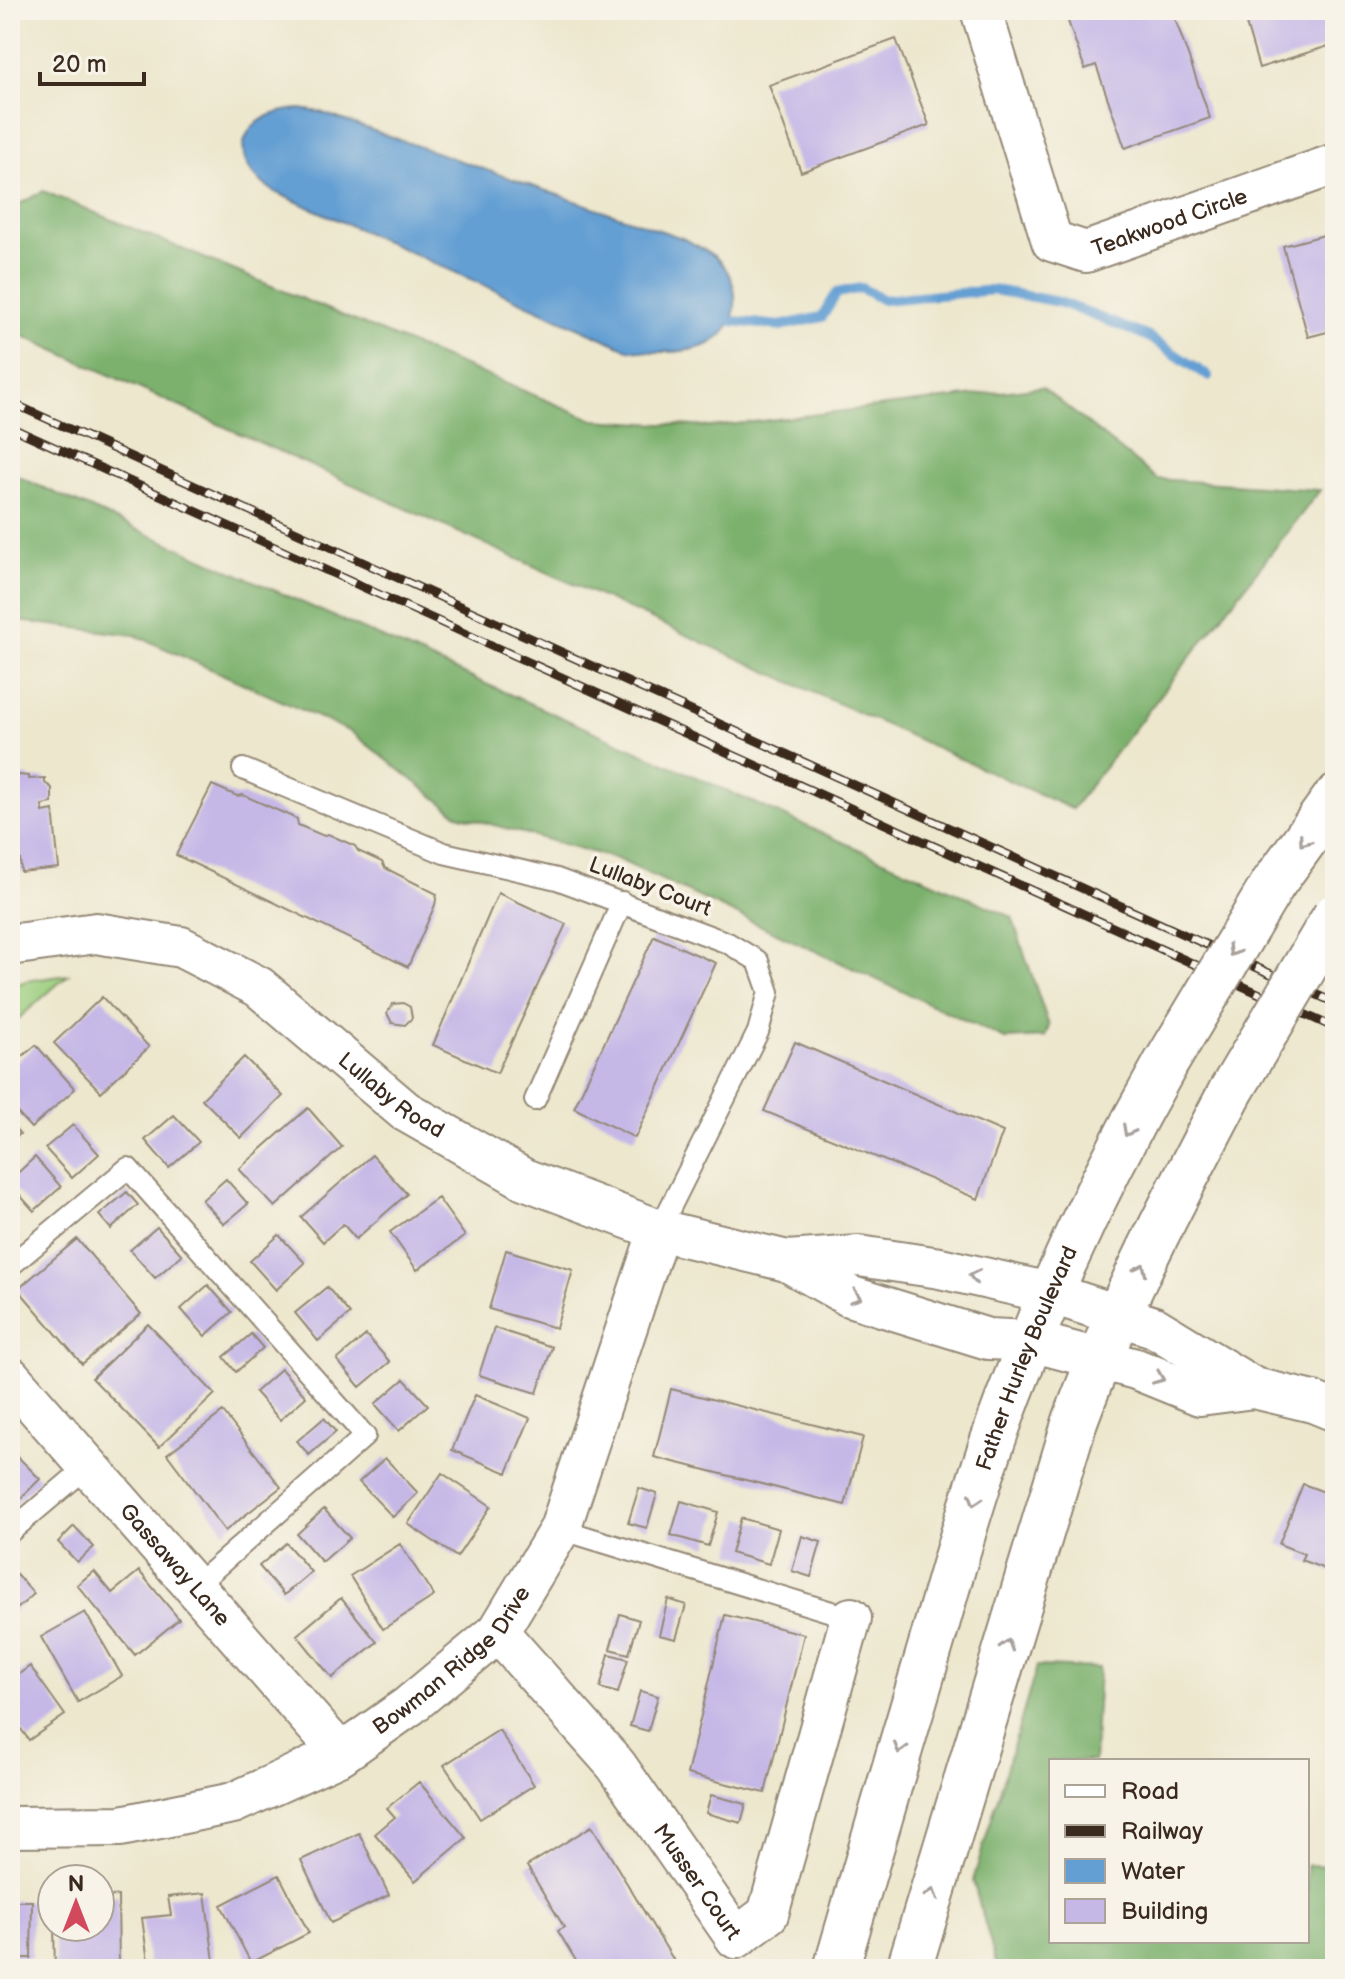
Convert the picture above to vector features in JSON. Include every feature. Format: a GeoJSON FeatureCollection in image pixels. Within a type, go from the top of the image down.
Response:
{"type":"FeatureCollection","features":[{"type":"Feature","properties":{"kind":"main road","name":"Father Hurley Boulevard"},"geometry":{"type":"LineString","coordinates":[[836,1969],[951,1577],[1000,1423],[1050,1293],[1086,1212],[1166,1063],[1273,884],[1335,798]]}},
{"type":"Feature","properties":{"kind":"main road"},"geometry":{"type":"LineString","coordinates":[[909,1969],[1075,1421],[1098,1359],[1182,1182],[1231,1091],[1335,916]]}},
{"type":"Feature","properties":{"kind":"street","name":"Teakwood Circle"},"geometry":{"type":"LineString","coordinates":[[981,10],[1052,241],[1086,252],[1335,164]]}},
{"type":"Feature","properties":{"kind":"street","name":"Lullaby Road"},"geometry":{"type":"LineString","coordinates":[[10,945],[96,933],[181,947],[259,987],[405,1111],[524,1179],[659,1230],[787,1261],[849,1296],[988,1339],[1031,1341],[1136,1369],[1200,1395],[1254,1388]]}},
{"type":"Feature","properties":{"kind":"street","name":"Bowman Ridge Drive"},"geometry":{"type":"LineString","coordinates":[[10,1827],[121,1826],[233,1803],[341,1754],[409,1706],[498,1632],[560,1529],[659,1230]]}},
{"type":"Feature","properties":{"kind":"street","name":"Lullaby Road"},"geometry":{"type":"LineString","coordinates":[[787,1261],[859,1256],[940,1268],[1050,1293],[1154,1327],[1254,1388]]}},
{"type":"Feature","properties":{"kind":"street","name":"Gassaway Lane"},"geometry":{"type":"LineString","coordinates":[[10,1377],[341,1754]]}},
{"type":"Feature","properties":{"kind":"street"},"geometry":{"type":"LineString","coordinates":[[1254,1388],[1313,1402],[1335,1411]]}},
{"type":"Feature","properties":{"kind":"street","name":"Musser Court"},"geometry":{"type":"LineString","coordinates":[[498,1632],[616,1765],[736,1938],[768,1914],[851,1618]]}},
{"type":"Feature","properties":{"kind":"lane","name":"Lullaby Court"},"geometry":{"type":"LineString","coordinates":[[243,769],[444,853],[557,879],[728,943],[758,961],[769,992],[758,1032],[659,1230]]}},
{"type":"Feature","properties":{"kind":"lane"},"geometry":{"type":"LineString","coordinates":[[535,1100],[622,902]]}},
{"type":"Feature","properties":{"kind":"lane"},"geometry":{"type":"LineString","coordinates":[[10,1266],[128,1168],[365,1436],[194,1587]]}},
{"type":"Feature","properties":{"kind":"lane"},"geometry":{"type":"LineString","coordinates":[[10,1532],[88,1466]]}},
{"type":"Feature","properties":{"kind":"lane"},"geometry":{"type":"LineString","coordinates":[[560,1529],[851,1618]]}},
{"type":"Feature","properties":{"kind":"green space"},"geometry":{"type":"Polygon","coordinates":[[[43,191],[594,420],[711,427],[1042,387],[1157,479],[1320,490],[1072,809],[10,330],[10,209],[43,191]]]}},
{"type":"Feature","properties":{"kind":"green space"},"geometry":{"type":"Polygon","coordinates":[[[10,473],[1012,917],[1049,1026],[1045,1037],[1005,1039],[617,859],[458,815],[351,732],[135,635],[10,620],[10,473]]]}},
{"type":"Feature","properties":{"kind":"green space"},"geometry":{"type":"Polygon","coordinates":[[[68,975],[10,1026],[10,987],[26,981],[68,975]]]}},
{"type":"Feature","properties":{"kind":"green space"},"geometry":{"type":"Polygon","coordinates":[[[1037,1666],[1099,1668],[1094,1759],[1049,1759],[1049,1943],[1309,1943],[1309,1865],[1335,1866],[1335,1969],[998,1969],[973,1881],[1037,1666]]]}},
{"type":"Feature","properties":{"kind":"water"},"geometry":{"type":"Polygon","coordinates":[[[300,109],[320,112],[682,238],[715,257],[729,275],[735,298],[726,330],[707,345],[688,350],[627,349],[275,192],[258,179],[248,165],[243,152],[245,139],[264,118],[300,109]]]}},
{"type":"Feature","properties":{"kind":"building"},"geometry":{"type":"Polygon","coordinates":[[[1064,10],[1172,10],[1210,118],[1125,148],[1096,65],[1085,69],[1064,10]]]}},
{"type":"Feature","properties":{"kind":"building"},"geometry":{"type":"Polygon","coordinates":[[[1242,10],[1335,10],[1335,44],[1259,68],[1242,10]]]}},
{"type":"Feature","properties":{"kind":"building"},"geometry":{"type":"Polygon","coordinates":[[[896,39],[929,125],[801,172],[769,85],[896,39]]]}},
{"type":"Feature","properties":{"kind":"building"},"geometry":{"type":"Polygon","coordinates":[[[1335,232],[1335,330],[1308,337],[1283,246],[1335,232]]]}},
{"type":"Feature","properties":{"kind":"building"},"geometry":{"type":"Polygon","coordinates":[[[29,776],[29,779],[45,778],[45,783],[52,788],[52,803],[42,805],[43,812],[53,810],[59,868],[21,872],[20,859],[10,859],[10,777],[29,776]]]}},
{"type":"Feature","properties":{"kind":"building"},"geometry":{"type":"Polygon","coordinates":[[[212,785],[297,819],[298,825],[355,846],[358,851],[382,862],[385,868],[437,894],[408,967],[176,855],[212,785]]]}},
{"type":"Feature","properties":{"kind":"building"},"geometry":{"type":"Polygon","coordinates":[[[498,893],[566,924],[497,1073],[433,1045],[498,893]]]}},
{"type":"Feature","properties":{"kind":"building"},"geometry":{"type":"Polygon","coordinates":[[[654,936],[716,963],[635,1138],[574,1108],[654,936]]]}},
{"type":"Feature","properties":{"kind":"building"},"geometry":{"type":"Polygon","coordinates":[[[102,997],[149,1047],[101,1092],[54,1043],[102,997]]]}},
{"type":"Feature","properties":{"kind":"building"},"geometry":{"type":"Polygon","coordinates":[[[403,1003],[410,1007],[412,1018],[405,1025],[392,1023],[387,1013],[393,1004],[403,1003]]]}},
{"type":"Feature","properties":{"kind":"building"},"geometry":{"type":"Polygon","coordinates":[[[795,1042],[1003,1132],[978,1199],[764,1111],[795,1042]]]}},
{"type":"Feature","properties":{"kind":"building"},"geometry":{"type":"Polygon","coordinates":[[[36,1045],[75,1089],[31,1128],[10,1105],[10,1067],[36,1045]]]}},
{"type":"Feature","properties":{"kind":"building"},"geometry":{"type":"Polygon","coordinates":[[[244,1057],[283,1096],[241,1138],[202,1099],[244,1057]]]}},
{"type":"Feature","properties":{"kind":"building"},"geometry":{"type":"Polygon","coordinates":[[[308,1108],[342,1147],[275,1207],[239,1169],[308,1108]]]}},
{"type":"Feature","properties":{"kind":"building"},"geometry":{"type":"Polygon","coordinates":[[[174,1115],[199,1142],[169,1168],[145,1140],[174,1115]]]}},
{"type":"Feature","properties":{"kind":"building"},"geometry":{"type":"Polygon","coordinates":[[[10,1123],[20,1134],[10,1143],[10,1123]]]}},
{"type":"Feature","properties":{"kind":"building"},"geometry":{"type":"Polygon","coordinates":[[[73,1125],[99,1154],[72,1178],[45,1148],[73,1125]]]}},
{"type":"Feature","properties":{"kind":"building"},"geometry":{"type":"Polygon","coordinates":[[[372,1155],[407,1194],[356,1239],[343,1224],[323,1242],[301,1217],[372,1155]]]}},
{"type":"Feature","properties":{"kind":"building"},"geometry":{"type":"Polygon","coordinates":[[[35,1157],[61,1187],[34,1211],[10,1184],[10,1180],[35,1157]]]}},
{"type":"Feature","properties":{"kind":"building"},"geometry":{"type":"Polygon","coordinates":[[[226,1179],[248,1204],[224,1224],[202,1200],[226,1179]]]}},
{"type":"Feature","properties":{"kind":"building"},"geometry":{"type":"Polygon","coordinates":[[[127,1192],[138,1205],[111,1229],[99,1215],[127,1192]]]}},
{"type":"Feature","properties":{"kind":"building"},"geometry":{"type":"Polygon","coordinates":[[[438,1198],[465,1236],[417,1270],[390,1232],[438,1198]]]}},
{"type":"Feature","properties":{"kind":"building"},"geometry":{"type":"Polygon","coordinates":[[[157,1227],[182,1255],[155,1278],[130,1250],[157,1227]]]}},
{"type":"Feature","properties":{"kind":"building"},"geometry":{"type":"Polygon","coordinates":[[[279,1235],[305,1263],[276,1290],[250,1261],[279,1235]]]}},
{"type":"Feature","properties":{"kind":"building"},"geometry":{"type":"Polygon","coordinates":[[[77,1239],[141,1314],[82,1364],[18,1289],[77,1239]]]}},
{"type":"Feature","properties":{"kind":"building"},"geometry":{"type":"Polygon","coordinates":[[[506,1250],[573,1270],[556,1328],[489,1309],[506,1250]]]}},
{"type":"Feature","properties":{"kind":"building"},"geometry":{"type":"Polygon","coordinates":[[[208,1285],[232,1312],[205,1336],[181,1309],[208,1285]]]}},
{"type":"Feature","properties":{"kind":"building"},"geometry":{"type":"Polygon","coordinates":[[[327,1287],[350,1314],[318,1341],[295,1313],[327,1287]]]}},
{"type":"Feature","properties":{"kind":"building"},"geometry":{"type":"Polygon","coordinates":[[[148,1324],[215,1394],[159,1447],[92,1378],[148,1324]]]}},
{"type":"Feature","properties":{"kind":"building"},"geometry":{"type":"Polygon","coordinates":[[[494,1328],[552,1347],[537,1393],[479,1375],[494,1328]]]}},
{"type":"Feature","properties":{"kind":"building"},"geometry":{"type":"Polygon","coordinates":[[[251,1334],[263,1348],[236,1372],[224,1357],[251,1334]]]}},
{"type":"Feature","properties":{"kind":"building"},"geometry":{"type":"Polygon","coordinates":[[[366,1335],[390,1362],[360,1387],[337,1360],[366,1335]]]}},
{"type":"Feature","properties":{"kind":"building"},"geometry":{"type":"Polygon","coordinates":[[[281,1369],[306,1397],[280,1420],[255,1392],[281,1369]]]}},
{"type":"Feature","properties":{"kind":"building"},"geometry":{"type":"Polygon","coordinates":[[[404,1379],[428,1405],[399,1431],[375,1404],[404,1379]]]}},
{"type":"Feature","properties":{"kind":"building"},"geometry":{"type":"Polygon","coordinates":[[[671,1389],[863,1437],[845,1505],[654,1457],[671,1389]]]}},
{"type":"Feature","properties":{"kind":"building"},"geometry":{"type":"Polygon","coordinates":[[[475,1395],[530,1418],[507,1473],[452,1450],[475,1395]]]}},
{"type":"Feature","properties":{"kind":"building"},"geometry":{"type":"Polygon","coordinates":[[[223,1412],[281,1487],[225,1531],[167,1454],[223,1412]]]}},
{"type":"Feature","properties":{"kind":"building"},"geometry":{"type":"Polygon","coordinates":[[[324,1418],[336,1432],[309,1455],[297,1441],[324,1418]]]}},
{"type":"Feature","properties":{"kind":"building"},"geometry":{"type":"Polygon","coordinates":[[[10,1449],[40,1479],[10,1509],[10,1449]]]}},
{"type":"Feature","properties":{"kind":"building"},"geometry":{"type":"Polygon","coordinates":[[[385,1458],[418,1493],[393,1517],[359,1482],[385,1458]]]}},
{"type":"Feature","properties":{"kind":"building"},"geometry":{"type":"Polygon","coordinates":[[[442,1473],[491,1506],[457,1557],[408,1524],[442,1473]]]}},
{"type":"Feature","properties":{"kind":"building"},"geometry":{"type":"Polygon","coordinates":[[[1303,1484],[1335,1496],[1335,1573],[1301,1560],[1304,1554],[1279,1544],[1303,1484]]]}},
{"type":"Feature","properties":{"kind":"building"},"geometry":{"type":"Polygon","coordinates":[[[639,1488],[657,1494],[647,1528],[628,1523],[639,1488]]]}},
{"type":"Feature","properties":{"kind":"building"},"geometry":{"type":"Polygon","coordinates":[[[681,1501],[718,1512],[708,1546],[671,1535],[681,1501]]]}},
{"type":"Feature","properties":{"kind":"building"},"geometry":{"type":"Polygon","coordinates":[[[324,1509],[350,1538],[322,1562],[297,1534],[324,1509]]]}},
{"type":"Feature","properties":{"kind":"building"},"geometry":{"type":"Polygon","coordinates":[[[741,1518],[779,1529],[769,1564],[731,1553],[741,1518]]]}},
{"type":"Feature","properties":{"kind":"building"},"geometry":{"type":"Polygon","coordinates":[[[74,1526],[94,1547],[77,1562],[58,1542],[74,1526]]]}},
{"type":"Feature","properties":{"kind":"building"},"geometry":{"type":"Polygon","coordinates":[[[802,1536],[821,1542],[811,1577],[792,1571],[802,1536]]]}},
{"type":"Feature","properties":{"kind":"building"},"geometry":{"type":"Polygon","coordinates":[[[286,1543],[311,1572],[284,1595],[259,1566],[286,1543]]]}},
{"type":"Feature","properties":{"kind":"building"},"geometry":{"type":"Polygon","coordinates":[[[400,1544],[434,1596],[383,1629],[350,1576],[400,1544]]]}},
{"type":"Feature","properties":{"kind":"building"},"geometry":{"type":"Polygon","coordinates":[[[10,1567],[34,1594],[10,1615],[10,1567]]]}},
{"type":"Feature","properties":{"kind":"building"},"geometry":{"type":"Polygon","coordinates":[[[94,1571],[112,1593],[139,1571],[179,1619],[135,1655],[77,1585],[94,1571]]]}},
{"type":"Feature","properties":{"kind":"building"},"geometry":{"type":"Polygon","coordinates":[[[341,1598],[377,1642],[332,1678],[297,1635],[341,1598]]]}},
{"type":"Feature","properties":{"kind":"building"},"geometry":{"type":"Polygon","coordinates":[[[668,1599],[686,1605],[676,1639],[659,1635],[668,1599]]]}},
{"type":"Feature","properties":{"kind":"building"},"geometry":{"type":"Polygon","coordinates":[[[85,1612],[122,1676],[78,1702],[41,1637],[85,1612]]]}},
{"type":"Feature","properties":{"kind":"building"},"geometry":{"type":"Polygon","coordinates":[[[620,1614],[639,1620],[629,1654],[610,1649],[620,1614]]]}},
{"type":"Feature","properties":{"kind":"building"},"geometry":{"type":"Polygon","coordinates":[[[725,1615],[804,1634],[765,1793],[687,1774],[725,1615]]]}},
{"type":"Feature","properties":{"kind":"building"},"geometry":{"type":"Polygon","coordinates":[[[609,1654],[628,1659],[618,1693],[600,1688],[609,1654]]]}},
{"type":"Feature","properties":{"kind":"building"},"geometry":{"type":"Polygon","coordinates":[[[30,1666],[65,1715],[29,1740],[10,1714],[10,1681],[30,1666]]]}},
{"type":"Feature","properties":{"kind":"building"},"geometry":{"type":"Polygon","coordinates":[[[640,1691],[658,1696],[648,1731],[630,1726],[640,1691]]]}},
{"type":"Feature","properties":{"kind":"building"},"geometry":{"type":"Polygon","coordinates":[[[499,1730],[534,1785],[480,1819],[444,1765],[499,1730]]]}},
{"type":"Feature","properties":{"kind":"building"},"geometry":{"type":"Polygon","coordinates":[[[419,1782],[466,1838],[415,1881],[375,1834],[395,1817],[387,1808],[419,1782]]]}},
{"type":"Feature","properties":{"kind":"building"},"geometry":{"type":"Polygon","coordinates":[[[711,1795],[746,1804],[741,1823],[706,1813],[711,1795]]]}},
{"type":"Feature","properties":{"kind":"building"},"geometry":{"type":"Polygon","coordinates":[[[592,1826],[679,1969],[581,1969],[558,1931],[564,1927],[527,1866],[592,1826]]]}},
{"type":"Feature","properties":{"kind":"building"},"geometry":{"type":"Polygon","coordinates":[[[359,1833],[389,1895],[331,1923],[301,1860],[359,1833]]]}},
{"type":"Feature","properties":{"kind":"building"},"geometry":{"type":"Polygon","coordinates":[[[279,1875],[309,1933],[251,1963],[221,1905],[279,1875]]]}},
{"type":"Feature","properties":{"kind":"building"},"geometry":{"type":"Polygon","coordinates":[[[205,1893],[215,1969],[149,1969],[142,1918],[171,1915],[168,1897],[205,1893]]]}},
{"type":"Feature","properties":{"kind":"building"},"geometry":{"type":"Polygon","coordinates":[[[116,1896],[119,1969],[55,1969],[54,1943],[116,1943],[116,1896]]]}},
{"type":"Feature","properties":{"kind":"building"},"geometry":{"type":"Polygon","coordinates":[[[10,1901],[32,1901],[31,1958],[10,1958],[10,1901]]]}},
{"type":"Feature","properties":{"kind":"waterway"},"geometry":{"type":"LineString","coordinates":[[733,321],[780,326],[822,317],[837,293],[861,288],[883,300],[994,290],[1059,302],[1149,337],[1208,376]]}},
{"type":"Feature","properties":{"kind":"railway"},"geometry":{"type":"LineString","coordinates":[[10,402],[1335,1003]]}},
{"type":"Feature","properties":{"kind":"railway"},"geometry":{"type":"LineString","coordinates":[[10,427],[1335,1028]]}}]}
